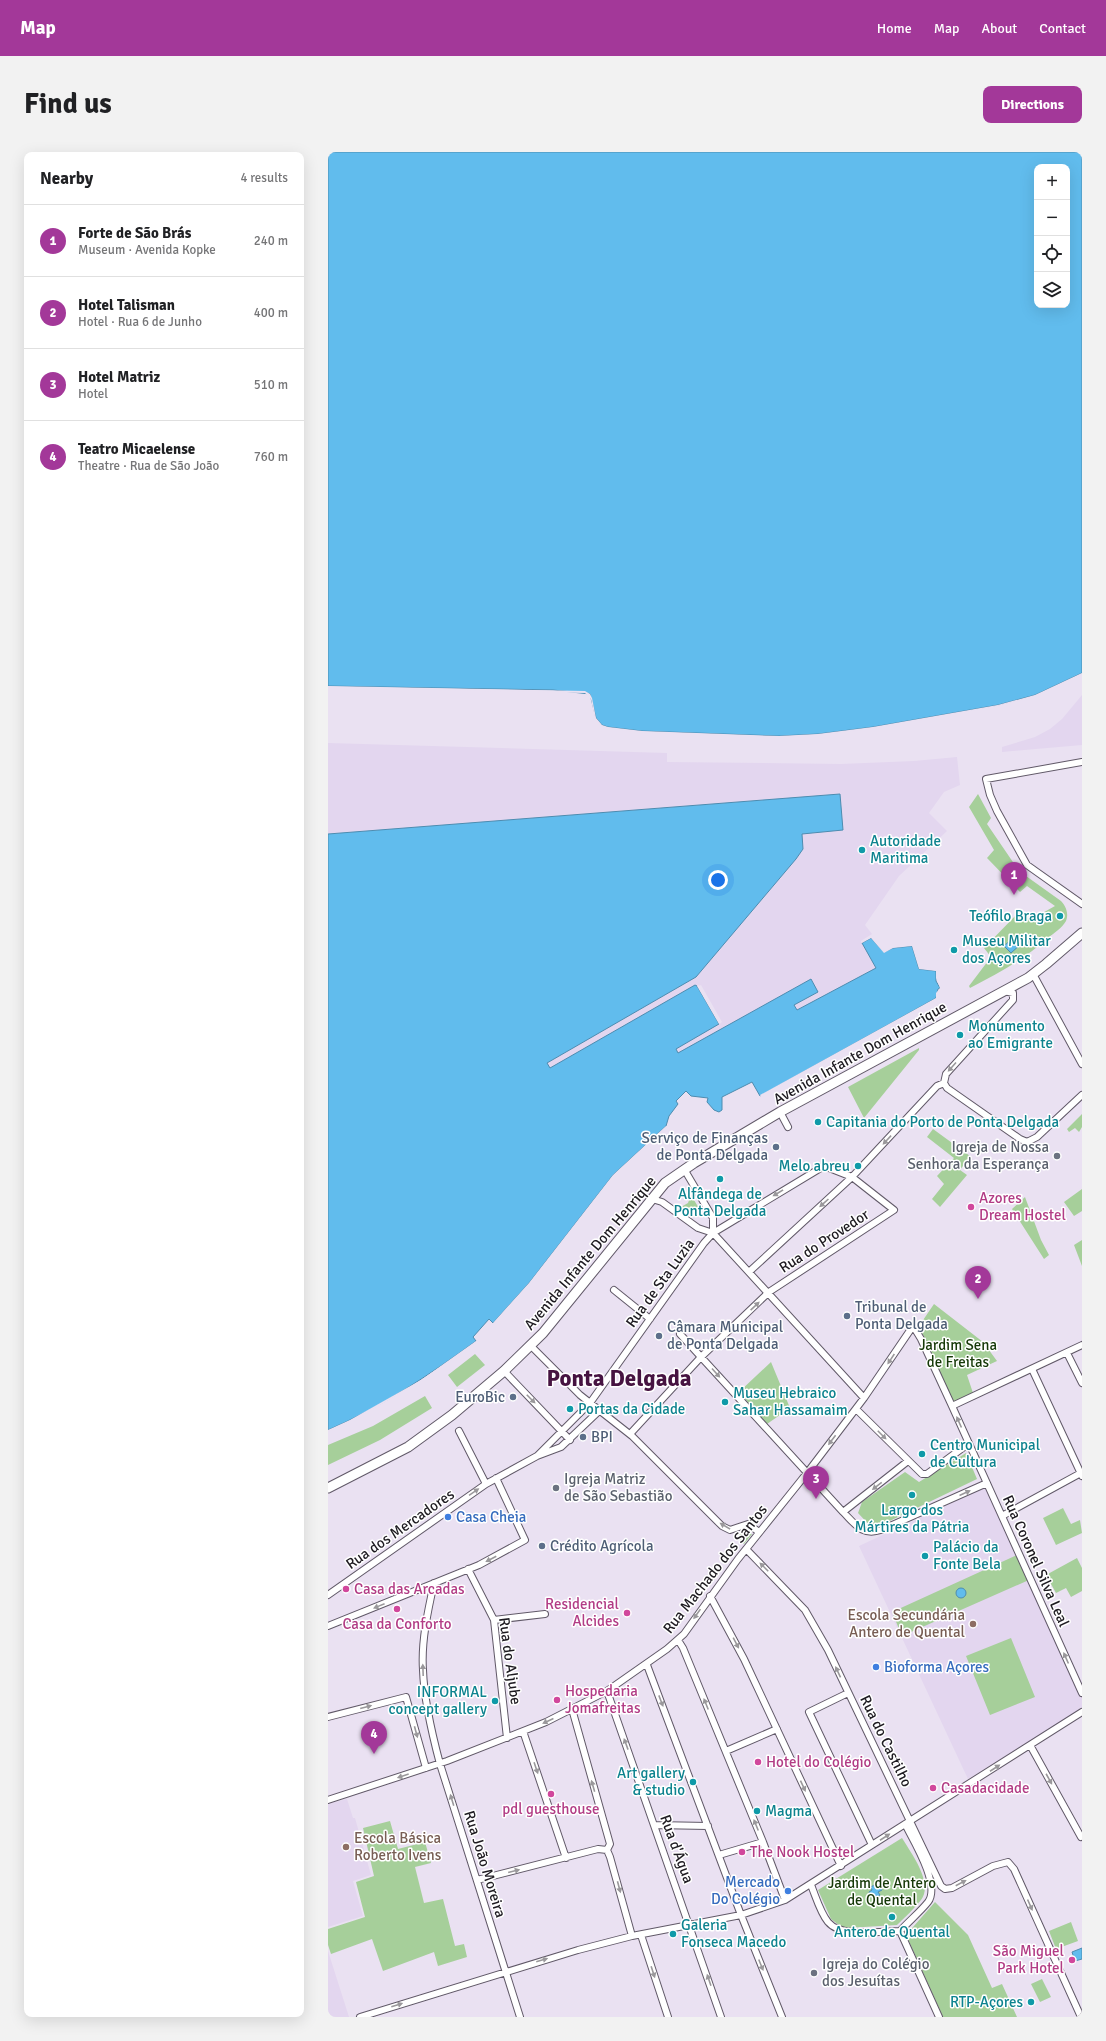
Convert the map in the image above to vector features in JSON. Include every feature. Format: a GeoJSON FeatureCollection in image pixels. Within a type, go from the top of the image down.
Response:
{"type":"FeatureCollection","features":[{"type":"Feature","properties":{"kind":"main road","name":"Avenida Infante Dom Henrique"},"geometry":{"type":"LineString","coordinates":[[328,1488],[408,1447],[452,1415],[504,1372],[531,1346],[665,1183],[684,1169],[780,1112],[1004,992],[1034,974],[1082,933]]}},
{"type":"Feature","properties":{"kind":"street"},"geometry":{"type":"LineString","coordinates":[[1082,762],[986,779],[990,795],[997,811],[1027,865],[1082,904]]}},
{"type":"Feature","properties":{"kind":"street"},"geometry":{"type":"LineString","coordinates":[[1034,974],[1082,1064]]}},
{"type":"Feature","properties":{"kind":"street"},"geometry":{"type":"LineString","coordinates":[[944,1083],[946,1074],[1013,1000],[1015,995],[1012,992],[1004,992]]}},
{"type":"Feature","properties":{"kind":"street"},"geometry":{"type":"LineString","coordinates":[[944,1083],[954,1093],[1020,1139],[1027,1142],[1037,1137],[1082,1095]]}},
{"type":"Feature","properties":{"kind":"street"},"geometry":{"type":"LineString","coordinates":[[750,1271],[852,1177],[937,1086],[944,1083]]}},
{"type":"Feature","properties":{"kind":"street"},"geometry":{"type":"LineString","coordinates":[[780,1112],[788,1127]]}},
{"type":"Feature","properties":{"kind":"street","name":"Rua de Sta Luzia"},"geometry":{"type":"LineString","coordinates":[[537,1456],[563,1432],[590,1403],[704,1243],[714,1233],[824,1166],[852,1177]]}},
{"type":"Feature","properties":{"kind":"street"},"geometry":{"type":"LineString","coordinates":[[684,1169],[713,1218],[714,1233]]}},
{"type":"Feature","properties":{"kind":"street","name":"Rua do Provedor"},"geometry":{"type":"LineString","coordinates":[[630,1434],[701,1357],[769,1292],[894,1210],[852,1177]]}},
{"type":"Feature","properties":{"kind":"street"},"geometry":{"type":"LineString","coordinates":[[652,1198],[662,1202],[698,1228],[714,1233],[864,1398]]}},
{"type":"Feature","properties":{"kind":"street"},"geometry":{"type":"LineString","coordinates":[[614,1290],[650,1319]]}},
{"type":"Feature","properties":{"kind":"street","name":"Rua Machado dos Santos"},"geometry":{"type":"LineString","coordinates":[[328,1800],[440,1764],[507,1738],[572,1709],[607,1691],[647,1664],[678,1640],[759,1532],[856,1409],[913,1326]]}},
{"type":"Feature","properties":{"kind":"street","name":"Rua Coronel Silva Leal"},"geometry":{"type":"LineString","coordinates":[[913,1326],[921,1339],[952,1406],[1082,1694]]}},
{"type":"Feature","properties":{"kind":"street"},"geometry":{"type":"LineString","coordinates":[[680,1334],[860,1529],[872,1532],[987,1483]]}},
{"type":"Feature","properties":{"kind":"street"},"geometry":{"type":"LineString","coordinates":[[952,1406],[1032,1370],[1082,1345]]}},
{"type":"Feature","properties":{"kind":"street"},"geometry":{"type":"LineString","coordinates":[[531,1346],[590,1403],[630,1434],[722,1526],[730,1530],[748,1524],[759,1532]]}},
{"type":"Feature","properties":{"kind":"street"},"geometry":{"type":"LineString","coordinates":[[1067,1353],[1082,1383]]}},
{"type":"Feature","properties":{"kind":"street"},"geometry":{"type":"LineString","coordinates":[[1002,1516],[1081,1475],[1032,1370]]}},
{"type":"Feature","properties":{"kind":"street"},"geometry":{"type":"LineString","coordinates":[[504,1372],[570,1440]]}},
{"type":"Feature","properties":{"kind":"street"},"geometry":{"type":"LineString","coordinates":[[856,1409],[922,1474],[927,1474],[968,1444]]}},
{"type":"Feature","properties":{"kind":"street"},"geometry":{"type":"LineString","coordinates":[[537,1456],[561,1447],[600,1410]]}},
{"type":"Feature","properties":{"kind":"street"},"geometry":{"type":"LineString","coordinates":[[459,1431],[486,1484]]}},
{"type":"Feature","properties":{"kind":"street","name":"Rua dos Mercadores"},"geometry":{"type":"LineString","coordinates":[[328,1595],[486,1484],[537,1456]]}},
{"type":"Feature","properties":{"kind":"street"},"geometry":{"type":"LineString","coordinates":[[843,1512],[908,1461]]}},
{"type":"Feature","properties":{"kind":"street"},"geometry":{"type":"LineString","coordinates":[[328,1626],[468,1569],[526,1540],[496,1478]]}},
{"type":"Feature","properties":{"kind":"street","name":"Rua do Castilho"},"geometry":{"type":"LineString","coordinates":[[746,1549],[805,1610],[828,1650],[907,1822],[941,1886],[945,1889],[952,1888],[1002,1862],[1008,1862],[1014,1869],[1081,2017]]}},
{"type":"Feature","properties":{"kind":"street","name":"Rua do Aljube"},"geometry":{"type":"LineString","coordinates":[[468,1569],[494,1620],[507,1738]]}},
{"type":"Feature","properties":{"kind":"street","name":"Rua João Moreira"},"geometry":{"type":"LineString","coordinates":[[438,1581],[425,1637],[423,1669],[431,1723],[440,1764],[520,2017]]}},
{"type":"Feature","properties":{"kind":"street"},"geometry":{"type":"LineString","coordinates":[[710,1596],[744,1658],[841,1866]]}},
{"type":"Feature","properties":{"kind":"street"},"geometry":{"type":"LineString","coordinates":[[494,1620],[545,1614]]}},
{"type":"Feature","properties":{"kind":"street"},"geometry":{"type":"LineString","coordinates":[[678,1640],[683,1648],[726,1751],[785,1900]]}},
{"type":"Feature","properties":{"kind":"street"},"geometry":{"type":"LineString","coordinates":[[647,1664],[718,1855],[782,2017]]}},
{"type":"Feature","properties":{"kind":"street","name":"Rua d'Água"},"geometry":{"type":"LineString","coordinates":[[607,1691],[721,2017]]}},
{"type":"Feature","properties":{"kind":"street"},"geometry":{"type":"LineString","coordinates":[[848,1693],[809,1712],[872,1845]]}},
{"type":"Feature","properties":{"kind":"street"},"geometry":{"type":"LineString","coordinates":[[328,1717],[406,1696],[426,1768]]}},
{"type":"Feature","properties":{"kind":"street"},"geometry":{"type":"LineString","coordinates":[[572,1709],[610,1844],[607,1850],[632,1936]]}},
{"type":"Feature","properties":{"kind":"street"},"geometry":{"type":"LineString","coordinates":[[361,2017],[505,1971],[632,1936],[741,1915],[785,1900],[811,1886],[907,1822],[1082,1712]]}},
{"type":"Feature","properties":{"kind":"street"},"geometry":{"type":"LineString","coordinates":[[726,1751],[777,1729]]}},
{"type":"Feature","properties":{"kind":"street"},"geometry":{"type":"LineString","coordinates":[[523,1731],[566,1858]]}},
{"type":"Feature","properties":{"kind":"street"},"geometry":{"type":"LineString","coordinates":[[1030,1745],[1081,1837]]}},
{"type":"Feature","properties":{"kind":"street"},"geometry":{"type":"LineString","coordinates":[[811,1886],[827,1921],[837,1930],[847,1932],[900,1931],[930,1901],[932,1892],[930,1875],[907,1822]]}},
{"type":"Feature","properties":{"kind":"street"},"geometry":{"type":"LineString","coordinates":[[654,1825],[708,1826]]}},
{"type":"Feature","properties":{"kind":"street"},"geometry":{"type":"LineString","coordinates":[[718,1855],[763,1842]]}},
{"type":"Feature","properties":{"kind":"street"},"geometry":{"type":"LineString","coordinates":[[476,1880],[566,1858],[598,1848],[607,1850]]}},
{"type":"Feature","properties":{"kind":"street"},"geometry":{"type":"LineString","coordinates":[[900,1931],[939,2017]]}},
{"type":"Feature","properties":{"kind":"street"},"geometry":{"type":"LineString","coordinates":[[641,1935],[668,2017]]}},
{"type":"Feature","properties":{"kind":"shaded area"},"geometry":{"type":"Polygon","coordinates":[[[1082,695],[1082,745],[1002,752],[1002,747],[1035,737],[1050,729],[1062,719],[1082,695]]]}},
{"type":"Feature","properties":{"kind":"shaded area"},"geometry":{"type":"Polygon","coordinates":[[[328,743],[667,753],[667,762],[841,764],[914,761],[957,757],[960,785],[944,792],[929,813],[947,831],[899,876],[865,925],[872,934],[861,941],[876,968],[797,1010],[794,1005],[818,992],[811,980],[678,1053],[676,1049],[722,1022],[701,985],[696,987],[695,985],[550,1069],[546,1063],[795,858],[803,849],[802,834],[840,794],[328,834],[328,743]]]}},
{"type":"Feature","properties":{"kind":"shaded area","name":"Escola Secundária Antero de Quental"},"geometry":{"type":"Polygon","coordinates":[[[986,1487],[1082,1697],[1082,1709],[968,1779],[859,1546],[986,1487]]]}},
{"type":"Feature","properties":{"kind":"shaded area","name":"Escola Básica Roberto Ivens"},"geometry":{"type":"Polygon","coordinates":[[[347,1799],[353,1818],[355,1818],[371,1875],[353,1881],[363,1916],[328,1927],[328,1804],[347,1799]]]}},
{"type":"Feature","properties":{"kind":"shaded area"},"geometry":{"type":"Polygon","coordinates":[[[328,1951],[349,2017],[328,2017],[328,1951]]]}},
{"type":"Feature","properties":{"kind":"green space"},"geometry":{"type":"Polygon","coordinates":[[[978,794],[991,818],[987,824],[1019,871],[1061,901],[1066,908],[1067,916],[1066,921],[1060,928],[1020,960],[970,988],[969,986],[991,957],[984,948],[1021,910],[1030,920],[1055,906],[1027,886],[1020,892],[987,858],[994,850],[969,807],[978,794]]]}},
{"type":"Feature","properties":{"kind":"green space"},"geometry":{"type":"Polygon","coordinates":[[[919,1048],[919,1050],[864,1118],[848,1087],[919,1048]]]}},
{"type":"Feature","properties":{"kind":"green space"},"geometry":{"type":"Polygon","coordinates":[[[1082,1114],[1082,1127],[1079,1132],[1075,1128],[1069,1132],[1067,1129],[1082,1114]]]}},
{"type":"Feature","properties":{"kind":"green space"},"geometry":{"type":"Polygon","coordinates":[[[933,1129],[970,1156],[960,1170],[967,1175],[940,1207],[932,1199],[944,1184],[937,1176],[954,1158],[927,1137],[933,1129]]]}},
{"type":"Feature","properties":{"kind":"green space"},"geometry":{"type":"Polygon","coordinates":[[[1082,1189],[1082,1211],[1074,1216],[1064,1202],[1082,1189]]]}},
{"type":"Feature","properties":{"kind":"green space"},"geometry":{"type":"Polygon","coordinates":[[[691,1195],[700,1210],[693,1211],[695,1217],[681,1207],[688,1203],[691,1195]]]}},
{"type":"Feature","properties":{"kind":"green space"},"geometry":{"type":"Polygon","coordinates":[[[1025,1197],[1041,1240],[1049,1255],[1044,1259],[1012,1209],[1025,1197]]]}},
{"type":"Feature","properties":{"kind":"green space"},"geometry":{"type":"Polygon","coordinates":[[[1082,1240],[1082,1266],[1074,1245],[1082,1240]]]}},
{"type":"Feature","properties":{"kind":"green space","name":"Jardim Sena de Freitas"},"geometry":{"type":"Polygon","coordinates":[[[934,1304],[983,1342],[997,1361],[967,1375],[973,1393],[953,1402],[919,1326],[934,1304]]]}},
{"type":"Feature","properties":{"kind":"green space"},"geometry":{"type":"Polygon","coordinates":[[[475,1354],[485,1365],[457,1387],[448,1375],[475,1354]]]}},
{"type":"Feature","properties":{"kind":"green space"},"geometry":{"type":"Polygon","coordinates":[[[771,1362],[790,1408],[767,1424],[739,1392],[771,1362]]]}},
{"type":"Feature","properties":{"kind":"green space"},"geometry":{"type":"Polygon","coordinates":[[[425,1396],[432,1408],[380,1440],[328,1465],[328,1445],[373,1426],[425,1396]]]}},
{"type":"Feature","properties":{"kind":"green space"},"geometry":{"type":"Polygon","coordinates":[[[966,1453],[977,1479],[873,1529],[858,1513],[862,1502],[905,1472],[919,1482],[966,1453]]]}},
{"type":"Feature","properties":{"kind":"green space"},"geometry":{"type":"Polygon","coordinates":[[[1063,1508],[1071,1524],[1080,1520],[1082,1533],[1056,1545],[1043,1518],[1063,1508]]]}},
{"type":"Feature","properties":{"kind":"green space"},"geometry":{"type":"Polygon","coordinates":[[[746,1531],[752,1534],[744,1544],[735,1536],[746,1531]]]}},
{"type":"Feature","properties":{"kind":"green space"},"geometry":{"type":"Polygon","coordinates":[[[1017,1555],[1029,1580],[902,1636],[892,1612],[1017,1555]]]}},
{"type":"Feature","properties":{"kind":"green space"},"geometry":{"type":"Polygon","coordinates":[[[1077,1558],[1082,1568],[1082,1591],[1071,1597],[1066,1588],[1056,1593],[1046,1575],[1077,1558]]]}},
{"type":"Feature","properties":{"kind":"green space"},"geometry":{"type":"Polygon","coordinates":[[[1011,1638],[1035,1697],[990,1715],[966,1656],[1011,1638]]]}},
{"type":"Feature","properties":{"kind":"green space"},"geometry":{"type":"Polygon","coordinates":[[[390,1821],[398,1849],[425,1842],[431,1863],[415,1867],[424,1903],[443,1899],[455,1946],[464,1944],[467,1957],[438,1966],[434,1952],[383,1971],[372,1939],[331,1954],[328,1945],[328,1929],[365,1917],[356,1882],[374,1876],[363,1828],[390,1821]]]}},
{"type":"Feature","properties":{"kind":"green space","name":"Jardim de Antero de Quental"},"geometry":{"type":"Polygon","coordinates":[[[902,1838],[920,1868],[923,1877],[925,1885],[921,1900],[897,1925],[847,1928],[840,1926],[831,1919],[818,1890],[902,1838]]]}},
{"type":"Feature","properties":{"kind":"green space"},"geometry":{"type":"Polygon","coordinates":[[[935,1902],[968,1935],[992,1988],[1002,1984],[1017,2017],[943,2017],[906,1935],[935,1902]]]}},
{"type":"Feature","properties":{"kind":"green space"},"geometry":{"type":"Polygon","coordinates":[[[1071,1922],[1078,1941],[1056,1949],[1049,1931],[1071,1922]]]}},
{"type":"Feature","properties":{"kind":"green space"},"geometry":{"type":"Polygon","coordinates":[[[1042,1979],[1051,1997],[1040,2002],[1031,1984],[1042,1979]]]}},
{"type":"Feature","properties":{"kind":"water"},"geometry":{"type":"Polygon","coordinates":[[[328,152],[1082,152],[1082,673],[1035,695],[998,705],[873,727],[818,734],[779,736],[642,731],[608,727],[602,725],[596,718],[590,694],[553,690],[328,686],[328,152]]]}},
{"type":"Feature","properties":{"kind":"water"},"geometry":{"type":"Polygon","coordinates":[[[840,794],[843,830],[802,834],[803,849],[796,859],[696,977],[547,1063],[550,1068],[695,985],[719,1024],[676,1049],[678,1053],[811,979],[818,992],[794,1005],[797,1010],[876,968],[862,943],[871,938],[884,952],[893,948],[912,946],[919,969],[936,971],[936,981],[940,988],[938,989],[936,998],[760,1096],[752,1082],[722,1097],[722,1110],[719,1112],[714,1110],[707,1102],[708,1098],[691,1096],[686,1091],[676,1101],[678,1104],[669,1116],[666,1126],[613,1175],[529,1283],[493,1323],[489,1319],[473,1337],[476,1341],[405,1390],[348,1421],[328,1430],[328,834],[840,794]]]}},
{"type":"Feature","properties":{"kind":"water"},"geometry":{"type":"Polygon","coordinates":[[[1015,936],[1021,944],[1011,953],[1004,946],[1015,936]]]}},
{"type":"Feature","properties":{"kind":"water"},"geometry":{"type":"Polygon","coordinates":[[[959,1588],[963,1588],[965,1589],[965,1597],[959,1598],[956,1595],[956,1591],[959,1588]]]}},
{"type":"Feature","properties":{"kind":"water"},"geometry":{"type":"Polygon","coordinates":[[[874,1885],[876,1888],[880,1886],[882,1890],[878,1892],[880,1895],[877,1897],[874,1894],[871,1896],[869,1892],[872,1890],[871,1887],[874,1885]]]}},
{"type":"Feature","properties":{"kind":"water"},"geometry":{"type":"Polygon","coordinates":[[[1082,1948],[1082,1959],[1075,1961],[1072,1952],[1082,1948]]]}},
{"type":"Feature","properties":{"kind":"pier"},"geometry":{"type":"Polygon","coordinates":[[[1082,673],[1082,676],[1036,696],[998,706],[873,729],[818,736],[779,738],[642,733],[607,729],[601,726],[595,719],[591,699],[585,693],[328,688],[328,686],[585,691],[590,694],[592,698],[596,718],[602,725],[608,727],[642,731],[779,736],[818,734],[873,727],[998,705],[1035,695],[1082,673]]]}},
{"type":"Feature","properties":{"kind":"pier"},"geometry":{"type":"Polygon","coordinates":[[[871,936],[884,950],[893,946],[913,944],[921,967],[938,970],[938,978],[942,988],[938,994],[938,999],[761,1097],[760,1095],[936,998],[936,993],[940,988],[936,978],[936,971],[919,969],[912,946],[893,948],[884,953],[871,938],[862,943],[861,941],[871,936]]]}},
{"type":"Feature","properties":{"kind":"pier"},"geometry":{"type":"Polygon","coordinates":[[[699,985],[721,1023],[719,1024],[697,986],[699,985]]]}},
{"type":"Feature","properties":{"kind":"pier"},"geometry":{"type":"Polygon","coordinates":[[[666,1126],[666,1128],[614,1176],[531,1284],[494,1324],[493,1323],[529,1283],[613,1175],[666,1126]]]}},
{"type":"Feature","properties":{"kind":"pier"},"geometry":{"type":"Polygon","coordinates":[[[476,1341],[478,1342],[422,1381],[351,1422],[328,1432],[328,1430],[350,1420],[421,1380],[476,1341]]]}},
{"type":"Feature","properties":{"kind":"place","name":"Autoridade Maritima"},"geometry":{"type":"Point","coordinates":[862,850]}},
{"type":"Feature","properties":{"kind":"place","name":"Forte de São Brás"},"geometry":{"type":"Point","coordinates":[1014,895]}},
{"type":"Feature","properties":{"kind":"place","name":"Teófilo Braga"},"geometry":{"type":"Point","coordinates":[1060,916]}},
{"type":"Feature","properties":{"kind":"place","name":"Museu Militar dos Açores"},"geometry":{"type":"Point","coordinates":[954,950]}},
{"type":"Feature","properties":{"kind":"place","name":"Monumento ao Emigrante"},"geometry":{"type":"Point","coordinates":[960,1035]}},
{"type":"Feature","properties":{"kind":"place","name":"Capitania do Porto de Ponta Delgada"},"geometry":{"type":"Point","coordinates":[818,1122]}},
{"type":"Feature","properties":{"kind":"place","name":"Serviço de Finanças de Ponta Delgada"},"geometry":{"type":"Point","coordinates":[776,1147]}},
{"type":"Feature","properties":{"kind":"place","name":"Igreja de Nossa Senhora da Esperança"},"geometry":{"type":"Point","coordinates":[1057,1156]}},
{"type":"Feature","properties":{"kind":"place","name":"Melo abreu"},"geometry":{"type":"Point","coordinates":[858,1166]}},
{"type":"Feature","properties":{"kind":"place","name":"Alfândega de Ponta Delgada"},"geometry":{"type":"Point","coordinates":[720,1179]}},
{"type":"Feature","properties":{"kind":"place","name":"Azores Dream Hostel"},"geometry":{"type":"Point","coordinates":[971,1207]}},
{"type":"Feature","properties":{"kind":"place","name":"Hotel Talisman"},"geometry":{"type":"Point","coordinates":[978,1299]}},
{"type":"Feature","properties":{"kind":"place","name":"Tribunal de Ponta Delgada"},"geometry":{"type":"Point","coordinates":[847,1316]}},
{"type":"Feature","properties":{"kind":"place","name":"Câmara Municipal de Ponta Delgada"},"geometry":{"type":"Point","coordinates":[659,1336]}},
{"type":"Feature","properties":{"kind":"place","name":"EuroBic"},"geometry":{"type":"Point","coordinates":[513,1397]}},
{"type":"Feature","properties":{"kind":"place","name":"Museu Hebraico Sahar Hassamaim"},"geometry":{"type":"Point","coordinates":[725,1402]}},
{"type":"Feature","properties":{"kind":"place","name":"Portas da Cidade"},"geometry":{"type":"Point","coordinates":[570,1409]}},
{"type":"Feature","properties":{"kind":"place","name":"BPI"},"geometry":{"type":"Point","coordinates":[583,1437]}},
{"type":"Feature","properties":{"kind":"place","name":"Centro Municipal de Cultura"},"geometry":{"type":"Point","coordinates":[922,1454]}},
{"type":"Feature","properties":{"kind":"place","name":"Igreja Matriz de São Sebastião"},"geometry":{"type":"Point","coordinates":[556,1488]}},
{"type":"Feature","properties":{"kind":"place","name":"Largo dos Mártires da Pátria"},"geometry":{"type":"Point","coordinates":[912,1495]}},
{"type":"Feature","properties":{"kind":"place","name":"Hotel Matriz"},"geometry":{"type":"Point","coordinates":[816,1499]}},
{"type":"Feature","properties":{"kind":"place","name":"Casa Cheia"},"geometry":{"type":"Point","coordinates":[448,1517]}},
{"type":"Feature","properties":{"kind":"place","name":"Crédito Agrícola"},"geometry":{"type":"Point","coordinates":[542,1546]}},
{"type":"Feature","properties":{"kind":"place","name":"Palácio da Fonte Bela"},"geometry":{"type":"Point","coordinates":[925,1556]}},
{"type":"Feature","properties":{"kind":"place","name":"Casa das Arcadas"},"geometry":{"type":"Point","coordinates":[346,1589]}},
{"type":"Feature","properties":{"kind":"place","name":"Casa da Conforto"},"geometry":{"type":"Point","coordinates":[397,1609]}},
{"type":"Feature","properties":{"kind":"place","name":"Residencial Alcides"},"geometry":{"type":"Point","coordinates":[627,1613]}},
{"type":"Feature","properties":{"kind":"place","name":"Escola Secundária Antero de Quental"},"geometry":{"type":"Point","coordinates":[973,1624]}},
{"type":"Feature","properties":{"kind":"place","name":"Bioforma Açores"},"geometry":{"type":"Point","coordinates":[876,1667]}},
{"type":"Feature","properties":{"kind":"place","name":"Hospedaria Jomafreitas"},"geometry":{"type":"Point","coordinates":[557,1700]}},
{"type":"Feature","properties":{"kind":"place","name":"INFORMAL concept gallery"},"geometry":{"type":"Point","coordinates":[495,1701]}},
{"type":"Feature","properties":{"kind":"place","name":"Teatro Micaelense"},"geometry":{"type":"Point","coordinates":[374,1754]}},
{"type":"Feature","properties":{"kind":"place","name":"Hotel do Colégio"},"geometry":{"type":"Point","coordinates":[758,1762]}},
{"type":"Feature","properties":{"kind":"place","name":"Art gallery & studio"},"geometry":{"type":"Point","coordinates":[693,1782]}},
{"type":"Feature","properties":{"kind":"place","name":"Casadacidade"},"geometry":{"type":"Point","coordinates":[933,1788]}},
{"type":"Feature","properties":{"kind":"place","name":"pdl guesthouse"},"geometry":{"type":"Point","coordinates":[551,1794]}},
{"type":"Feature","properties":{"kind":"place","name":"Magma"},"geometry":{"type":"Point","coordinates":[757,1811]}},
{"type":"Feature","properties":{"kind":"place","name":"Escola Básica Roberto Ivens"},"geometry":{"type":"Point","coordinates":[346,1847]}},
{"type":"Feature","properties":{"kind":"place","name":"The Nook Hostel"},"geometry":{"type":"Point","coordinates":[742,1852]}},
{"type":"Feature","properties":{"kind":"place","name":"Mercado Do Colégio"},"geometry":{"type":"Point","coordinates":[788,1891]}},
{"type":"Feature","properties":{"kind":"place","name":"Antero de Quental"},"geometry":{"type":"Point","coordinates":[892,1917]}},
{"type":"Feature","properties":{"kind":"place","name":"Galeria Fonseca Macedo"},"geometry":{"type":"Point","coordinates":[673,1934]}},
{"type":"Feature","properties":{"kind":"place","name":"São Miguel Park Hotel"},"geometry":{"type":"Point","coordinates":[1072,1960]}},
{"type":"Feature","properties":{"kind":"place","name":"Igreja do Colégio dos Jesuítas"},"geometry":{"type":"Point","coordinates":[814,1973]}},
{"type":"Feature","properties":{"kind":"place","name":"RTP-Açores"},"geometry":{"type":"Point","coordinates":[1031,2002]}},
{"type":"Feature","properties":{"kind":"district","name":"Ponta Delgada"},"geometry":{"type":"Point","coordinates":[619,1378]}}]}
